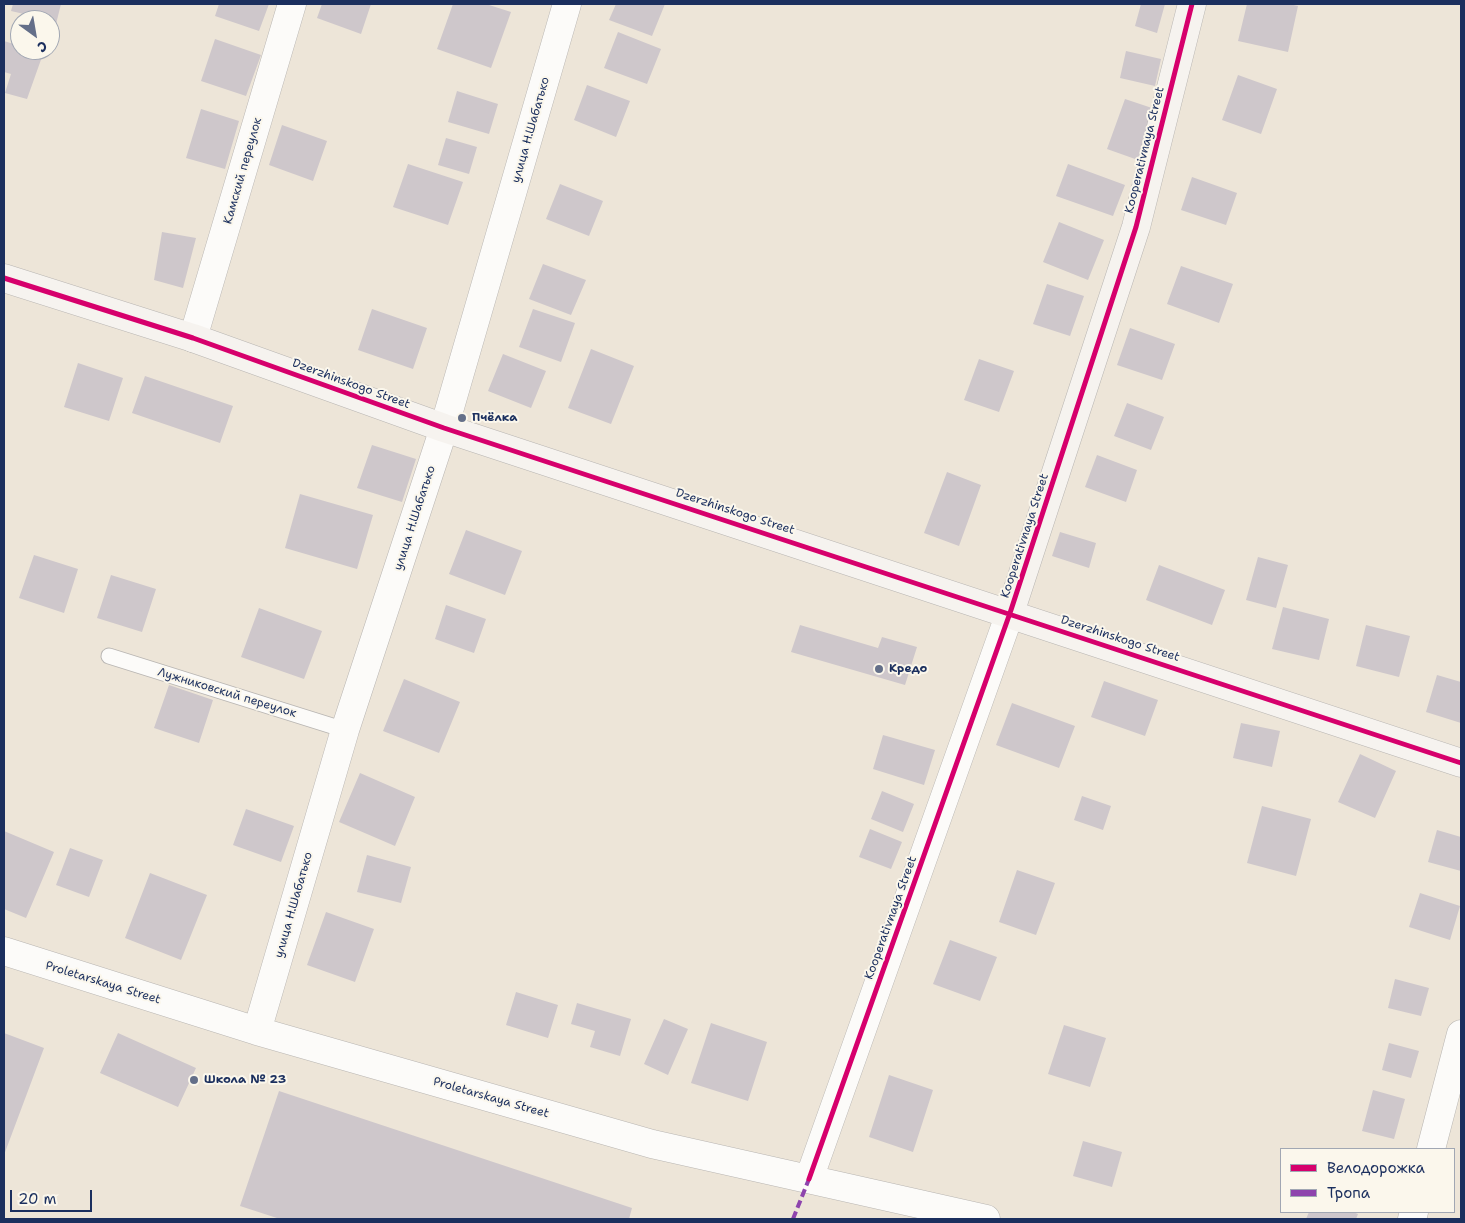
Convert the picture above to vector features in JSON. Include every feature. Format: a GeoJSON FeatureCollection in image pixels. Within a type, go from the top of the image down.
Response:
{"type":"FeatureCollection","features":[{"type":"Feature","properties":{"kind":"street","name":"Камский переулок"},"geometry":{"type":"LineString","coordinates":[[193,338],[292,4]]}},
{"type":"Feature","properties":{"kind":"street","name":"улица Н.Шабатько"},"geometry":{"type":"LineString","coordinates":[[257,1031],[345,730],[444,428],[567,4]]}},
{"type":"Feature","properties":{"kind":"street","name":"Kooperativnaya Street"},"geometry":{"type":"LineString","coordinates":[[809,1179],[1010,613],[1136,227],[1192,4]]}},
{"type":"Feature","properties":{"kind":"street","name":"Dzerzhinskogo Street"},"geometry":{"type":"LineString","coordinates":[[4,278],[193,338],[444,428],[1461,763]]}},
{"type":"Feature","properties":{"kind":"street","name":"Proletarskaya Street"},"geometry":{"type":"LineString","coordinates":[[4,952],[257,1031],[652,1144],[986,1219]]}},
{"type":"Feature","properties":{"kind":"street"},"geometry":{"type":"LineString","coordinates":[[1430,1148],[1461,1034]]}},
{"type":"Feature","properties":{"kind":"lane","name":"Лужниковский переулок"},"geometry":{"type":"LineString","coordinates":[[109,656],[345,730]]}},
{"type":"Feature","properties":{"kind":"building"},"geometry":{"type":"Polygon","coordinates":[[[13,4],[61,4],[60,10],[11,10],[13,4]]]}},
{"type":"Feature","properties":{"kind":"building"},"geometry":{"type":"Polygon","coordinates":[[[219,4],[269,4],[259,31],[215,16],[219,4]]]}},
{"type":"Feature","properties":{"kind":"building"},"geometry":{"type":"Polygon","coordinates":[[[322,4],[371,4],[361,34],[317,18],[322,4]]]}},
{"type":"Feature","properties":{"kind":"building"},"geometry":{"type":"Polygon","coordinates":[[[453,4],[486,4],[511,12],[491,68],[437,49],[453,4]]]}},
{"type":"Feature","properties":{"kind":"building"},"geometry":{"type":"Polygon","coordinates":[[[616,4],[665,4],[652,36],[609,20],[616,4]]]}},
{"type":"Feature","properties":{"kind":"building"},"geometry":{"type":"Polygon","coordinates":[[[1141,4],[1165,4],[1157,33],[1135,26],[1141,4]]]}},
{"type":"Feature","properties":{"kind":"building"},"geometry":{"type":"Polygon","coordinates":[[[1247,4],[1289,4],[1298,6],[1288,52],[1238,41],[1247,4]]]}},
{"type":"Feature","properties":{"kind":"building"},"geometry":{"type":"Polygon","coordinates":[[[618,32],[661,49],[647,84],[604,68],[618,32]]]}},
{"type":"Feature","properties":{"kind":"building"},"geometry":{"type":"Polygon","coordinates":[[[215,39],[261,55],[246,96],[201,81],[215,39]]]}},
{"type":"Feature","properties":{"kind":"building"},"geometry":{"type":"Polygon","coordinates":[[[4,41],[10,43],[10,60],[41,60],[27,99],[5,93],[11,74],[4,72],[4,41]]]}},
{"type":"Feature","properties":{"kind":"building"},"geometry":{"type":"Polygon","coordinates":[[[1126,51],[1161,59],[1155,86],[1120,78],[1126,51]]]}},
{"type":"Feature","properties":{"kind":"building"},"geometry":{"type":"Polygon","coordinates":[[[1238,75],[1277,89],[1261,134],[1222,120],[1238,75]]]}},
{"type":"Feature","properties":{"kind":"building"},"geometry":{"type":"Polygon","coordinates":[[[587,85],[630,101],[616,137],[574,120],[587,85]]]}},
{"type":"Feature","properties":{"kind":"building"},"geometry":{"type":"Polygon","coordinates":[[[457,91],[498,104],[489,134],[448,122],[457,91]]]}},
{"type":"Feature","properties":{"kind":"building"},"geometry":{"type":"Polygon","coordinates":[[[1125,99],[1155,109],[1138,160],[1107,149],[1125,99]]]}},
{"type":"Feature","properties":{"kind":"building"},"geometry":{"type":"Polygon","coordinates":[[[201,109],[239,121],[225,169],[186,158],[201,109]]]}},
{"type":"Feature","properties":{"kind":"building"},"geometry":{"type":"Polygon","coordinates":[[[282,125],[327,141],[313,181],[269,165],[282,125]]]}},
{"type":"Feature","properties":{"kind":"building"},"geometry":{"type":"Polygon","coordinates":[[[446,138],[477,147],[469,174],[438,165],[446,138]]]}},
{"type":"Feature","properties":{"kind":"building"},"geometry":{"type":"Polygon","coordinates":[[[408,164],[463,182],[448,225],[393,207],[408,164]]]}},
{"type":"Feature","properties":{"kind":"building"},"geometry":{"type":"Polygon","coordinates":[[[1068,164],[1125,185],[1113,216],[1056,196],[1068,164]]]}},
{"type":"Feature","properties":{"kind":"building"},"geometry":{"type":"Polygon","coordinates":[[[1192,177],[1237,193],[1226,225],[1181,210],[1192,177]]]}},
{"type":"Feature","properties":{"kind":"building"},"geometry":{"type":"Polygon","coordinates":[[[560,184],[603,201],[589,236],[546,219],[560,184]]]}},
{"type":"Feature","properties":{"kind":"building"},"geometry":{"type":"Polygon","coordinates":[[[1059,222],[1104,240],[1088,280],[1043,262],[1059,222]]]}},
{"type":"Feature","properties":{"kind":"building"},"geometry":{"type":"Polygon","coordinates":[[[162,232],[196,238],[183,288],[154,280],[162,232]]]}},
{"type":"Feature","properties":{"kind":"building"},"geometry":{"type":"Polygon","coordinates":[[[543,264],[586,280],[571,315],[529,299],[543,264]]]}},
{"type":"Feature","properties":{"kind":"building"},"geometry":{"type":"Polygon","coordinates":[[[1181,266],[1233,284],[1219,323],[1167,304],[1181,266]]]}},
{"type":"Feature","properties":{"kind":"building"},"geometry":{"type":"Polygon","coordinates":[[[1047,284],[1084,296],[1070,336],[1033,324],[1047,284]]]}},
{"type":"Feature","properties":{"kind":"building"},"geometry":{"type":"Polygon","coordinates":[[[372,309],[427,328],[413,369],[358,350],[372,309]]]}},
{"type":"Feature","properties":{"kind":"building"},"geometry":{"type":"Polygon","coordinates":[[[533,309],[575,323],[561,362],[519,347],[533,309]]]}},
{"type":"Feature","properties":{"kind":"building"},"geometry":{"type":"Polygon","coordinates":[[[1130,328],[1175,344],[1162,380],[1117,365],[1130,328]]]}},
{"type":"Feature","properties":{"kind":"building"},"geometry":{"type":"Polygon","coordinates":[[[591,349],[634,366],[611,424],[568,408],[591,349]]]}},
{"type":"Feature","properties":{"kind":"building"},"geometry":{"type":"Polygon","coordinates":[[[503,354],[546,371],[531,408],[488,391],[503,354]]]}},
{"type":"Feature","properties":{"kind":"building"},"geometry":{"type":"Polygon","coordinates":[[[979,359],[1014,371],[999,412],[964,400],[979,359]]]}},
{"type":"Feature","properties":{"kind":"building"},"geometry":{"type":"Polygon","coordinates":[[[78,363],[123,378],[109,421],[64,407],[78,363]]]}},
{"type":"Feature","properties":{"kind":"building"},"geometry":{"type":"Polygon","coordinates":[[[145,376],[233,406],[220,443],[132,413],[145,376]]]}},
{"type":"Feature","properties":{"kind":"building"},"geometry":{"type":"Polygon","coordinates":[[[1127,403],[1164,417],[1151,450],[1114,436],[1127,403]]]}},
{"type":"Feature","properties":{"kind":"building"},"geometry":{"type":"Polygon","coordinates":[[[372,445],[416,459],[402,502],[357,488],[372,445]]]}},
{"type":"Feature","properties":{"kind":"building"},"geometry":{"type":"Polygon","coordinates":[[[1097,455],[1137,470],[1126,502],[1085,487],[1097,455]]]}},
{"type":"Feature","properties":{"kind":"building"},"geometry":{"type":"Polygon","coordinates":[[[947,472],[981,485],[959,546],[924,533],[947,472]]]}},
{"type":"Feature","properties":{"kind":"building"},"geometry":{"type":"Polygon","coordinates":[[[300,494],[373,515],[357,569],[285,548],[300,494]]]}},
{"type":"Feature","properties":{"kind":"building"},"geometry":{"type":"Polygon","coordinates":[[[466,530],[522,551],[505,595],[449,574],[466,530]]]}},
{"type":"Feature","properties":{"kind":"building"},"geometry":{"type":"Polygon","coordinates":[[[1060,532],[1096,543],[1089,568],[1052,556],[1060,532]]]}},
{"type":"Feature","properties":{"kind":"building"},"geometry":{"type":"Polygon","coordinates":[[[34,555],[78,569],[64,613],[19,598],[34,555]]]}},
{"type":"Feature","properties":{"kind":"building"},"geometry":{"type":"Polygon","coordinates":[[[1258,557],[1288,565],[1276,608],[1246,600],[1258,557]]]}},
{"type":"Feature","properties":{"kind":"building"},"geometry":{"type":"Polygon","coordinates":[[[1159,565],[1225,590],[1212,625],[1146,600],[1159,565]]]}},
{"type":"Feature","properties":{"kind":"building"},"geometry":{"type":"Polygon","coordinates":[[[111,575],[156,589],[142,632],[97,618],[111,575]]]}},
{"type":"Feature","properties":{"kind":"building"},"geometry":{"type":"Polygon","coordinates":[[[446,605],[486,619],[474,653],[435,639],[446,605]]]}},
{"type":"Feature","properties":{"kind":"building"},"geometry":{"type":"Polygon","coordinates":[[[1283,607],[1329,619],[1319,660],[1272,649],[1283,607]]]}},
{"type":"Feature","properties":{"kind":"building"},"geometry":{"type":"Polygon","coordinates":[[[259,608],[322,631],[304,679],[241,657],[259,608]]]}},
{"type":"Feature","properties":{"kind":"building","name":"Кредо"},"geometry":{"type":"Polygon","coordinates":[[[800,625],[878,648],[882,637],[917,647],[905,685],[791,652],[800,625]]]}},
{"type":"Feature","properties":{"kind":"building"},"geometry":{"type":"Polygon","coordinates":[[[1366,625],[1410,636],[1399,677],[1356,666],[1366,625]]]}},
{"type":"Feature","properties":{"kind":"building"},"geometry":{"type":"Polygon","coordinates":[[[1437,675],[1461,682],[1461,723],[1426,712],[1437,675]]]}},
{"type":"Feature","properties":{"kind":"building"},"geometry":{"type":"Polygon","coordinates":[[[404,679],[460,702],[439,753],[383,731],[404,679]]]}},
{"type":"Feature","properties":{"kind":"building"},"geometry":{"type":"Polygon","coordinates":[[[1104,681],[1158,700],[1145,736],[1091,717],[1104,681]]]}},
{"type":"Feature","properties":{"kind":"building"},"geometry":{"type":"Polygon","coordinates":[[[169,685],[213,700],[199,743],[154,728],[169,685]]]}},
{"type":"Feature","properties":{"kind":"building"},"geometry":{"type":"Polygon","coordinates":[[[1012,703],[1075,726],[1059,768],[996,745],[1012,703]]]}},
{"type":"Feature","properties":{"kind":"building"},"geometry":{"type":"Polygon","coordinates":[[[1241,723],[1280,731],[1272,767],[1233,758],[1241,723]]]}},
{"type":"Feature","properties":{"kind":"building"},"geometry":{"type":"Polygon","coordinates":[[[883,735],[935,750],[924,785],[873,769],[883,735]]]}},
{"type":"Feature","properties":{"kind":"building"},"geometry":{"type":"Polygon","coordinates":[[[1360,754],[1396,771],[1375,818],[1338,802],[1360,754]]]}},
{"type":"Feature","properties":{"kind":"building"},"geometry":{"type":"Polygon","coordinates":[[[360,773],[415,797],[395,846],[339,822],[360,773]]]}},
{"type":"Feature","properties":{"kind":"building"},"geometry":{"type":"Polygon","coordinates":[[[882,791],[914,804],[903,832],[871,819],[882,791]]]}},
{"type":"Feature","properties":{"kind":"building"},"geometry":{"type":"Polygon","coordinates":[[[1082,796],[1111,806],[1103,830],[1074,820],[1082,796]]]}},
{"type":"Feature","properties":{"kind":"building"},"geometry":{"type":"Polygon","coordinates":[[[1262,806],[1311,819],[1296,876],[1247,863],[1262,806]]]}},
{"type":"Feature","properties":{"kind":"building"},"geometry":{"type":"Polygon","coordinates":[[[246,809],[294,826],[281,862],[233,845],[246,809]]]}},
{"type":"Feature","properties":{"kind":"building"},"geometry":{"type":"Polygon","coordinates":[[[870,829],[902,842],[891,869],[859,857],[870,829]]]}},
{"type":"Feature","properties":{"kind":"building"},"geometry":{"type":"Polygon","coordinates":[[[1437,830],[1461,837],[1461,871],[1428,862],[1437,830]]]}},
{"type":"Feature","properties":{"kind":"building"},"geometry":{"type":"Polygon","coordinates":[[[4,831],[54,852],[26,918],[4,909],[4,831]]]}},
{"type":"Feature","properties":{"kind":"building"},"geometry":{"type":"Polygon","coordinates":[[[70,848],[103,860],[89,897],[56,885],[70,848]]]}},
{"type":"Feature","properties":{"kind":"building"},"geometry":{"type":"Polygon","coordinates":[[[367,855],[411,867],[401,903],[357,892],[367,855]]]}},
{"type":"Feature","properties":{"kind":"building"},"geometry":{"type":"Polygon","coordinates":[[[1017,870],[1055,883],[1036,935],[999,922],[1017,870]]]}},
{"type":"Feature","properties":{"kind":"building"},"geometry":{"type":"Polygon","coordinates":[[[150,873],[207,895],[181,960],[125,938],[150,873]]]}},
{"type":"Feature","properties":{"kind":"building"},"geometry":{"type":"Polygon","coordinates":[[[1420,893],[1460,906],[1450,940],[1409,927],[1420,893]]]}},
{"type":"Feature","properties":{"kind":"building"},"geometry":{"type":"Polygon","coordinates":[[[326,912],[374,929],[355,982],[307,965],[326,912]]]}},
{"type":"Feature","properties":{"kind":"building"},"geometry":{"type":"Polygon","coordinates":[[[950,940],[997,957],[980,1001],[933,984],[950,940]]]}},
{"type":"Feature","properties":{"kind":"building"},"geometry":{"type":"Polygon","coordinates":[[[1395,979],[1429,988],[1421,1016],[1388,1008],[1395,979]]]}},
{"type":"Feature","properties":{"kind":"building"},"geometry":{"type":"Polygon","coordinates":[[[516,992],[558,1005],[548,1038],[506,1025],[516,992]]]}},
{"type":"Feature","properties":{"kind":"building"},"geometry":{"type":"Polygon","coordinates":[[[577,1003],[631,1019],[620,1056],[590,1047],[595,1031],[571,1024],[577,1003]]]}},
{"type":"Feature","properties":{"kind":"building"},"geometry":{"type":"Polygon","coordinates":[[[664,1019],[688,1029],[668,1075],[644,1064],[664,1019]]]}},
{"type":"Feature","properties":{"kind":"building"},"geometry":{"type":"Polygon","coordinates":[[[711,1023],[767,1042],[748,1101],[691,1083],[711,1023]]]}},
{"type":"Feature","properties":{"kind":"building"},"geometry":{"type":"Polygon","coordinates":[[[1064,1025],[1106,1038],[1090,1087],[1048,1074],[1064,1025]]]}},
{"type":"Feature","properties":{"kind":"building"},"geometry":{"type":"Polygon","coordinates":[[[4,1033],[44,1048],[4,1155],[4,1033]]]}},
{"type":"Feature","properties":{"kind":"building"},"geometry":{"type":"Polygon","coordinates":[[[118,1033],[196,1068],[178,1107],[100,1073],[118,1033]]]}},
{"type":"Feature","properties":{"kind":"building"},"geometry":{"type":"Polygon","coordinates":[[[1389,1043],[1419,1051],[1411,1078],[1382,1070],[1389,1043]]]}},
{"type":"Feature","properties":{"kind":"building"},"geometry":{"type":"Polygon","coordinates":[[[889,1075],[933,1090],[913,1152],[869,1137],[889,1075]]]}},
{"type":"Feature","properties":{"kind":"building"},"geometry":{"type":"Polygon","coordinates":[[[1373,1090],[1405,1099],[1394,1139],[1362,1131],[1373,1090]]]}},
{"type":"Feature","properties":{"kind":"building"},"geometry":{"type":"Polygon","coordinates":[[[279,1091],[632,1208],[629,1219],[280,1219],[240,1206],[279,1091]]]}},
{"type":"Feature","properties":{"kind":"building"},"geometry":{"type":"Polygon","coordinates":[[[1083,1141],[1122,1152],[1112,1187],[1073,1176],[1083,1141]]]}},
{"type":"Feature","properties":{"kind":"building"},"geometry":{"type":"Polygon","coordinates":[[[1309,1213],[1358,1214],[1356,1219],[1306,1219],[1309,1213]]]}},
{"type":"Feature","properties":{"kind":"marked path"},"geometry":{"type":"LineString","coordinates":[[793,1219],[809,1179]]}},
{"type":"Feature","properties":{"kind":"cycle path"},"geometry":{"type":"LineString","coordinates":[[809,1179],[1010,613],[1136,227],[1192,4]]}},
{"type":"Feature","properties":{"kind":"cycle path"},"geometry":{"type":"LineString","coordinates":[[4,278],[193,338],[444,428],[1461,763]]}},
{"type":"Feature","properties":{"kind":"place","name":"Пчёлка"},"geometry":{"type":"Point","coordinates":[462,418]}},
{"type":"Feature","properties":{"kind":"place","name":"Кредо"},"geometry":{"type":"Point","coordinates":[879,669]}},
{"type":"Feature","properties":{"kind":"place","name":"Школа № 23"},"geometry":{"type":"Point","coordinates":[194,1080]}}]}
